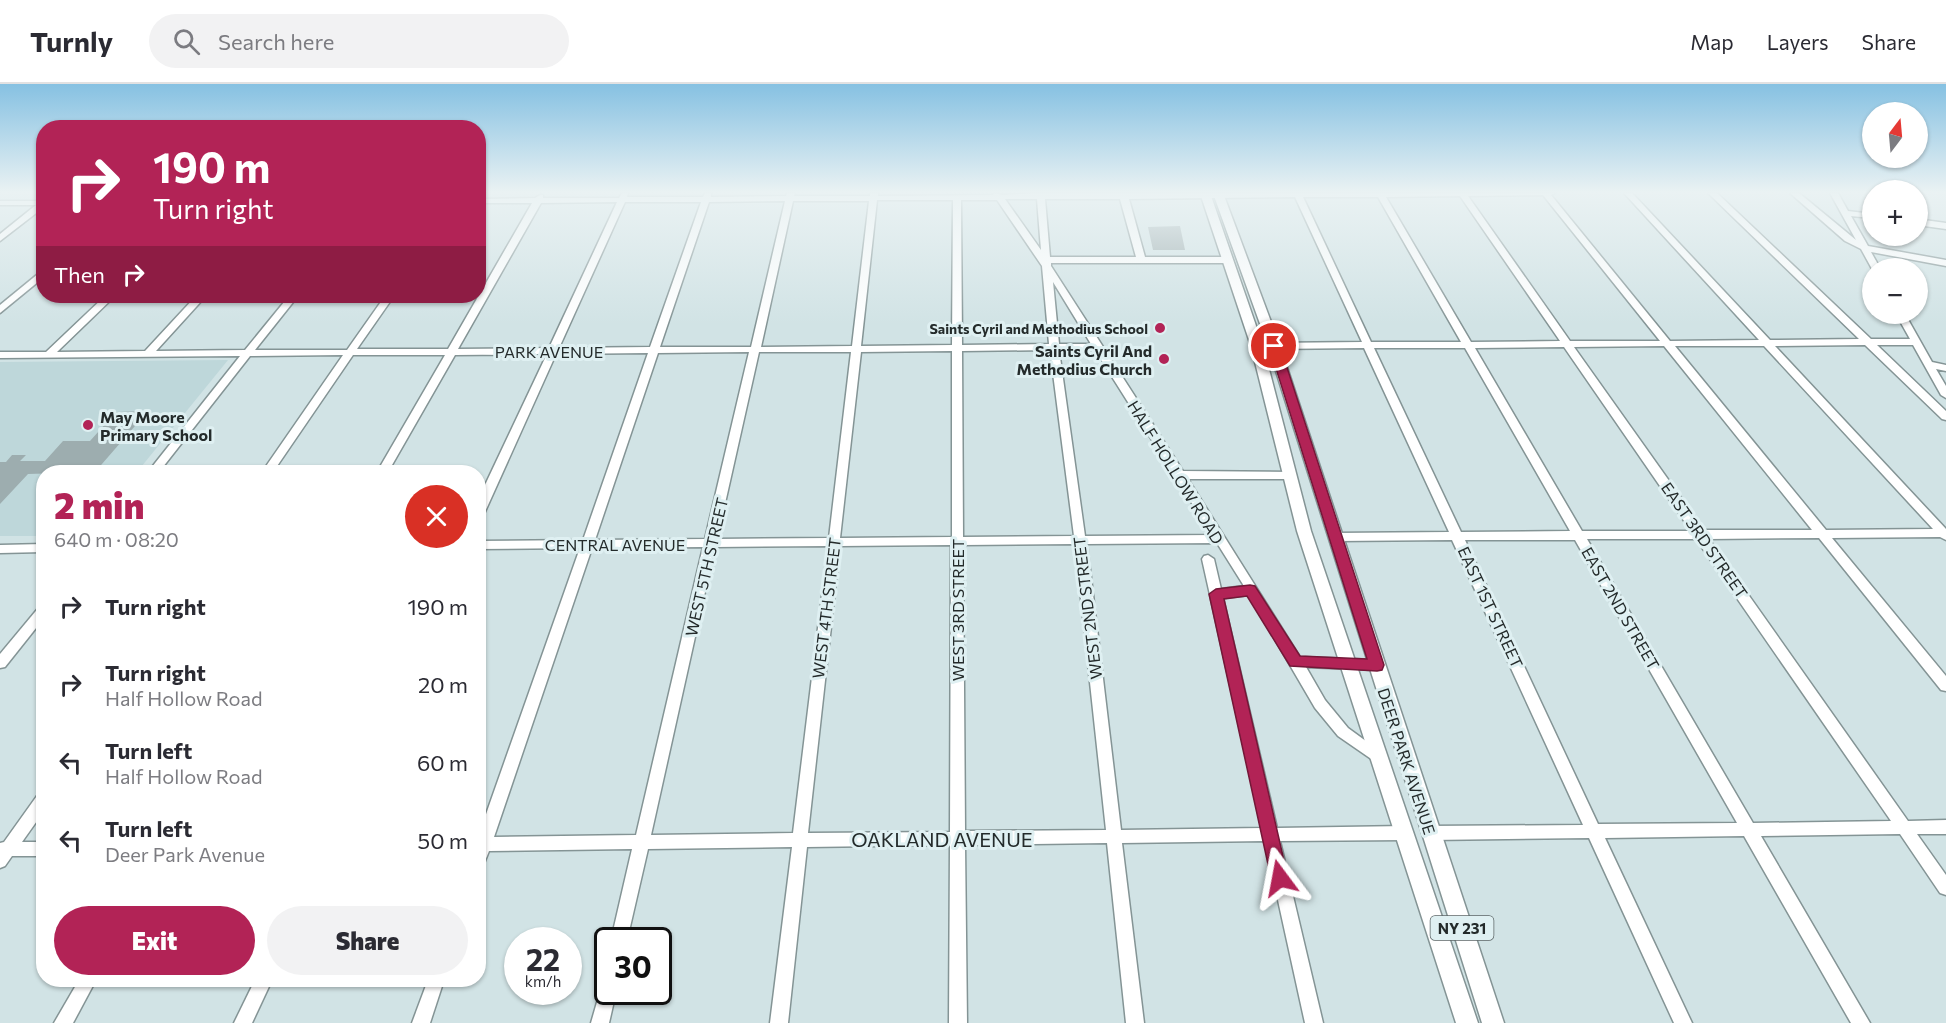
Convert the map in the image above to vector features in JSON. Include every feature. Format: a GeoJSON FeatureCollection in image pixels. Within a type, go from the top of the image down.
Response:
{"type":"FeatureCollection","features":[{"type":"Feature","properties":{"kind":"main road","name":"DEER PARK AVENUE"},"geometry":{"type":"LineString","coordinates":[[1222,237],[1257,346],[1304,531],[1467,1023]]}},
{"type":"Feature","properties":{"kind":"main road","name":"DEER PARK AVENUE"},"geometry":{"type":"LineString","coordinates":[[1229,237],[1274,346],[1493,1023]]}},
{"type":"Feature","properties":{"kind":"street"},"geometry":{"type":"LineString","coordinates":[[486,291],[517,237]]}},
{"type":"Feature","properties":{"kind":"street"},"geometry":{"type":"LineString","coordinates":[[486,497],[605,237]]}},
{"type":"Feature","properties":{"kind":"street"},"geometry":{"type":"LineString","coordinates":[[486,830],[693,237]]}},
{"type":"Feature","properties":{"kind":"street","name":"WEST 5TH STREET"},"geometry":{"type":"LineString","coordinates":[[622,927],[782,237]]}},
{"type":"Feature","properties":{"kind":"street","name":"WEST 4TH STREET"},"geometry":{"type":"LineString","coordinates":[[779,1023],[868,237]]}},
{"type":"Feature","properties":{"kind":"street","name":"WEST 3RD STREET"},"geometry":{"type":"LineString","coordinates":[[957,237],[958,1023]]}},
{"type":"Feature","properties":{"kind":"street","name":"HALF HOLLOW ROAD"},"geometry":{"type":"LineString","coordinates":[[1028,237],[1181,475],[1320,704],[1348,736],[1380,759]]}},
{"type":"Feature","properties":{"kind":"street","name":"WEST 2ND STREET"},"geometry":{"type":"LineString","coordinates":[[1043,237],[1054,347],[1080,539],[1135,1023]]}},
{"type":"Feature","properties":{"kind":"street"},"geometry":{"type":"LineString","coordinates":[[1135,237],[1141,260]]}},
{"type":"Feature","properties":{"kind":"street","name":"EAST 1ST STREET"},"geometry":{"type":"LineString","coordinates":[[1317,237],[1683,1023]]}},
{"type":"Feature","properties":{"kind":"street","name":"EAST 2ND STREET"},"geometry":{"type":"LineString","coordinates":[[1406,237],[1861,1023]]}},
{"type":"Feature","properties":{"kind":"street","name":"EAST 3RD STREET"},"geometry":{"type":"LineString","coordinates":[[1493,237],[1946,888]]}},
{"type":"Feature","properties":{"kind":"street"},"geometry":{"type":"LineString","coordinates":[[1581,237],[1946,686]]}},
{"type":"Feature","properties":{"kind":"street"},"geometry":{"type":"LineString","coordinates":[[1669,237],[1945,534]]}},
{"type":"Feature","properties":{"kind":"street"},"geometry":{"type":"LineString","coordinates":[[1757,237],[1946,417]]}},
{"type":"Feature","properties":{"kind":"street"},"geometry":{"type":"LineString","coordinates":[[1845,237],[1865,248],[1946,263]]}},
{"type":"Feature","properties":{"kind":"street"},"geometry":{"type":"LineString","coordinates":[[1859,237],[1870,258]]}},
{"type":"Feature","properties":{"kind":"street"},"geometry":{"type":"LineString","coordinates":[[1045,260],[1228,260]]}},
{"type":"Feature","properties":{"kind":"street"},"geometry":{"type":"LineString","coordinates":[[0,310],[36,279]]}},
{"type":"Feature","properties":{"kind":"street"},"geometry":{"type":"LineString","coordinates":[[50,354],[103,303]]}},
{"type":"Feature","properties":{"kind":"street"},"geometry":{"type":"LineString","coordinates":[[148,354],[195,303]]}},
{"type":"Feature","properties":{"kind":"street"},"geometry":{"type":"LineString","coordinates":[[159,465],[288,303]]}},
{"type":"Feature","properties":{"kind":"street"},"geometry":{"type":"LineString","coordinates":[[273,465],[384,303]]}},
{"type":"Feature","properties":{"kind":"street"},"geometry":{"type":"LineString","coordinates":[[387,465],[479,303]]}},
{"type":"Feature","properties":{"kind":"street"},"geometry":{"type":"LineString","coordinates":[[1906,324],[1946,395]]}},
{"type":"Feature","properties":{"kind":"street"},"geometry":{"type":"LineString","coordinates":[[1257,346],[1916,342]]}},
{"type":"Feature","properties":{"kind":"street","name":"PARK AVENUE"},"geometry":{"type":"LineString","coordinates":[[0,355],[1097,347]]}},
{"type":"Feature","properties":{"kind":"street"},"geometry":{"type":"LineString","coordinates":[[1930,364],[1946,368]]}},
{"type":"Feature","properties":{"kind":"street"},"geometry":{"type":"LineString","coordinates":[[1181,475],[1289,475]]}},
{"type":"Feature","properties":{"kind":"street"},"geometry":{"type":"LineString","coordinates":[[1336,537],[1945,534]]}},
{"type":"Feature","properties":{"kind":"street","name":"CENTRAL AVENUE"},"geometry":{"type":"LineString","coordinates":[[486,545],[1218,539]]}},
{"type":"Feature","properties":{"kind":"street"},"geometry":{"type":"LineString","coordinates":[[0,549],[36,548]]}},
{"type":"Feature","properties":{"kind":"street"},"geometry":{"type":"LineString","coordinates":[[1208,559],[1314,1023]]}},
{"type":"Feature","properties":{"kind":"street"},"geometry":{"type":"LineString","coordinates":[[1216,594],[1250,590]]}},
{"type":"Feature","properties":{"kind":"street"},"geometry":{"type":"LineString","coordinates":[[0,663],[36,619]]}},
{"type":"Feature","properties":{"kind":"street"},"geometry":{"type":"LineString","coordinates":[[1296,662],[1377,665]]}},
{"type":"Feature","properties":{"kind":"street"},"geometry":{"type":"LineString","coordinates":[[3,853],[36,809]]}},
{"type":"Feature","properties":{"kind":"street"},"geometry":{"type":"LineString","coordinates":[[1430,833],[1596,833],[1946,827]]}},
{"type":"Feature","properties":{"kind":"street","name":"OAKLAND AVENUE"},"geometry":{"type":"LineString","coordinates":[[486,844],[1405,833]]}},
{"type":"Feature","properties":{"kind":"street"},"geometry":{"type":"LineString","coordinates":[[3,853],[36,850]]}},
{"type":"Feature","properties":{"kind":"street"},"geometry":{"type":"LineString","coordinates":[[63,1023],[84,987]]}},
{"type":"Feature","properties":{"kind":"street"},"geometry":{"type":"LineString","coordinates":[[243,1023],[261,987]]}},
{"type":"Feature","properties":{"kind":"street"},"geometry":{"type":"LineString","coordinates":[[421,1023],[434,987]]}},
{"type":"Feature","properties":{"kind":"street"},"geometry":{"type":"LineString","coordinates":[[600,1023],[604,1005]]}},
{"type":"Feature","properties":{"kind":"shaded area","name":"May Moore Primary School"},"geometry":{"type":"Polygon","coordinates":[[[228,360],[143,465],[36,465],[36,536],[0,536],[0,362],[228,360]]]}},
{"type":"Feature","properties":{"kind":"building"},"geometry":{"type":"Polygon","coordinates":[[[1150,237],[1182,237],[1185,250],[1153,250],[1150,237]]]}},
{"type":"Feature","properties":{"kind":"building"},"geometry":{"type":"Polygon","coordinates":[[[148,411],[101,465],[36,465],[36,474],[28,474],[0,504],[0,462],[6,462],[12,455],[26,455],[20,461],[45,461],[63,441],[90,441],[116,412],[148,411]]]}},
{"type":"Feature","properties":{"kind":"place","name":"Saints Cyril and Methodius School"},"geometry":{"type":"Point","coordinates":[1160,328]}},
{"type":"Feature","properties":{"kind":"place","name":"Saints Cyril And Methodius Church"},"geometry":{"type":"Point","coordinates":[1164,359]}},
{"type":"Feature","properties":{"kind":"place","name":"May Moore Primary School"},"geometry":{"type":"Point","coordinates":[88,425]}},
{"type":"Feature","properties":{"kind":"route"},"geometry":{"type":"LineString","coordinates":[[1274,346],[1377,665],[1296,662],[1250,590],[1216,594],[1280,878]]}}]}
